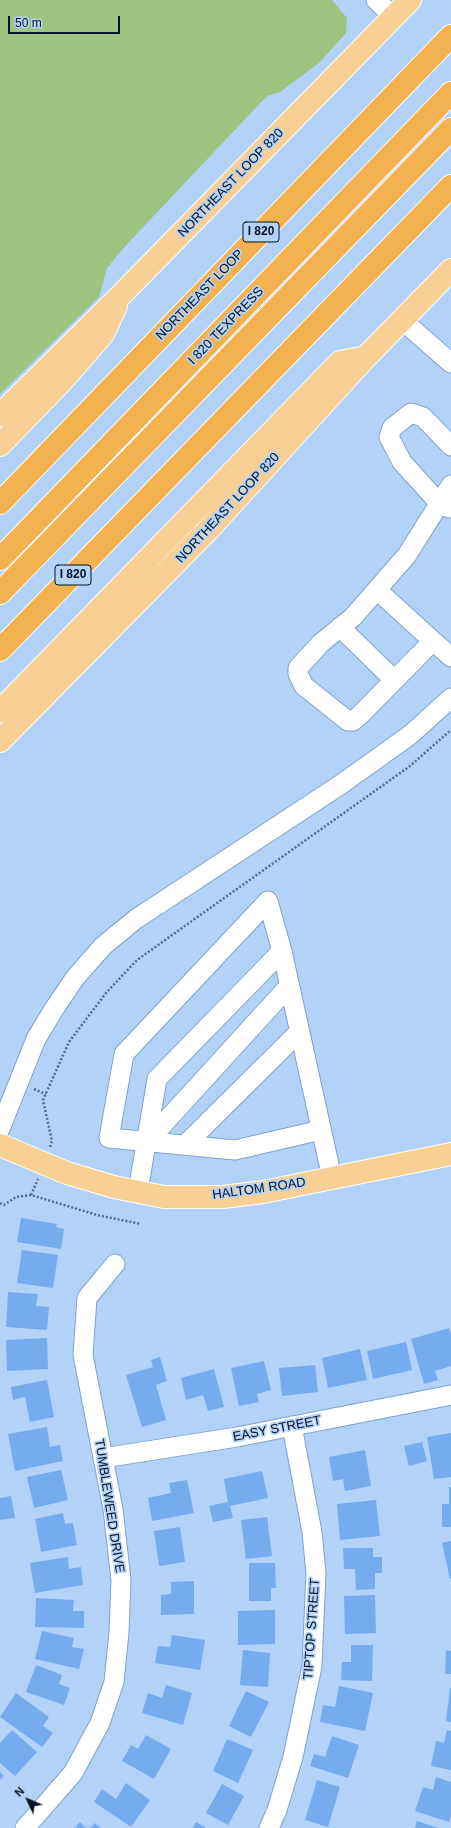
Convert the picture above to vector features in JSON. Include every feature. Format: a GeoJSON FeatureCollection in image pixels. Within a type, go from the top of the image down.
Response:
{"type":"FeatureCollection","features":[{"type":"Feature","properties":{"kind":"highway","name":"NORTHEAST LOOP"},"geometry":{"type":"LineString","coordinates":[[0,503],[451,36]]}},
{"type":"Feature","properties":{"kind":"highway","name":"I 820 TEXPRESS"},"geometry":{"type":"LineString","coordinates":[[0,559],[451,93]]}},
{"type":"Feature","properties":{"kind":"highway","name":"I 820 TEXPRESS"},"geometry":{"type":"LineString","coordinates":[[0,593],[451,129]]}},
{"type":"Feature","properties":{"kind":"highway","name":"I 820"},"geometry":{"type":"LineString","coordinates":[[0,650],[451,186]]}},
{"type":"Feature","properties":{"kind":"main road","name":"NORTHEAST LOOP 820"},"geometry":{"type":"LineString","coordinates":[[0,415],[120,296],[410,0]]}},
{"type":"Feature","properties":{"kind":"main road","name":"NORTHEAST LOOP 820"},"geometry":{"type":"LineString","coordinates":[[0,741],[209,529],[366,357],[451,270]]}},
{"type":"Feature","properties":{"kind":"main road"},"geometry":{"type":"LineString","coordinates":[[0,445],[63,380],[103,334],[120,296]]}},
{"type":"Feature","properties":{"kind":"main road"},"geometry":{"type":"LineString","coordinates":[[0,711],[340,362],[366,357]]}},
{"type":"Feature","properties":{"kind":"main road","name":"HALTOM ROAD"},"geometry":{"type":"LineString","coordinates":[[0,1146],[67,1173],[164,1197],[223,1197],[263,1192],[451,1154]]}},
{"type":"Feature","properties":{"kind":"street"},"geometry":{"type":"LineString","coordinates":[[376,0],[394,17]]}},
{"type":"Feature","properties":{"kind":"street"},"geometry":{"type":"LineString","coordinates":[[402,320],[451,363]]}},
{"type":"Feature","properties":{"kind":"street"},"geometry":{"type":"LineString","coordinates":[[445,505],[402,462],[388,437],[392,428],[411,413],[423,417],[451,446]]}},
{"type":"Feature","properties":{"kind":"street"},"geometry":{"type":"LineString","coordinates":[[433,641],[360,715],[353,720],[348,721],[304,686],[298,674],[298,668],[321,643],[353,617],[407,555],[445,505],[451,485]]}},
{"type":"Feature","properties":{"kind":"street"},"geometry":{"type":"LineString","coordinates":[[377,590],[451,657]]}},
{"type":"Feature","properties":{"kind":"street"},"geometry":{"type":"LineString","coordinates":[[340,628],[394,680]]}},
{"type":"Feature","properties":{"kind":"street"},"geometry":{"type":"LineString","coordinates":[[0,1129],[36,1039],[75,978],[103,946],[136,919],[340,786],[410,735],[451,698]]}},
{"type":"Feature","properties":{"kind":"street"},"geometry":{"type":"LineString","coordinates":[[321,1130],[235,1150],[212,1149],[186,1144],[146,1143],[108,1138],[124,1054],[268,901],[282,951],[332,1178]]}},
{"type":"Feature","properties":{"kind":"street"},"geometry":{"type":"LineString","coordinates":[[138,1191],[157,1079],[282,951]]}},
{"type":"Feature","properties":{"kind":"street"},"geometry":{"type":"LineString","coordinates":[[146,1143],[289,986]]}},
{"type":"Feature","properties":{"kind":"street"},"geometry":{"type":"LineString","coordinates":[[186,1144],[300,1032]]}},
{"type":"Feature","properties":{"kind":"street","name":"TUMBLEWEED DRIVE"},"geometry":{"type":"LineString","coordinates":[[25,1828],[72,1773],[100,1723],[114,1682],[119,1632],[121,1580],[113,1509],[83,1355],[87,1298],[115,1264]]}},
{"type":"Feature","properties":{"kind":"street","name":"EASY STREET"},"geometry":{"type":"LineString","coordinates":[[102,1458],[237,1437],[451,1395]]}},
{"type":"Feature","properties":{"kind":"street","name":"TIPTOP STREET"},"geometry":{"type":"LineString","coordinates":[[269,1828],[277,1810],[293,1757],[312,1666],[316,1573],[312,1532],[292,1426]]}},
{"type":"Feature","properties":{"kind":"path"},"geometry":{"type":"LineString","coordinates":[[52,1141],[43,1100],[69,1042],[106,993],[137,960],[410,766],[451,730]]}},
{"type":"Feature","properties":{"kind":"path"},"geometry":{"type":"LineString","coordinates":[[0,1203],[4,1205],[16,1197],[31,1195],[97,1215],[141,1224]]}},
{"type":"Feature","properties":{"kind":"green space"},"geometry":{"type":"Polygon","coordinates":[[[0,0],[332,0],[347,18],[346,33],[319,63],[280,92],[267,96],[128,243],[107,268],[99,297],[0,394],[0,0]]]}},
{"type":"Feature","properties":{"kind":"building"},"geometry":{"type":"Polygon","coordinates":[[[21,1218],[57,1224],[56,1227],[64,1229],[61,1249],[17,1242],[21,1218]]]}},
{"type":"Feature","properties":{"kind":"building"},"geometry":{"type":"Polygon","coordinates":[[[22,1250],[58,1255],[53,1288],[17,1283],[22,1250]]]}},
{"type":"Feature","properties":{"kind":"building"},"geometry":{"type":"Polygon","coordinates":[[[8,1292],[38,1294],[36,1306],[49,1307],[47,1330],[6,1327],[8,1292]]]}},
{"type":"Feature","properties":{"kind":"building"},"geometry":{"type":"Polygon","coordinates":[[[449,1328],[451,1334],[451,1366],[435,1371],[438,1380],[424,1384],[411,1339],[449,1328]]]}},
{"type":"Feature","properties":{"kind":"building"},"geometry":{"type":"Polygon","coordinates":[[[47,1338],[48,1369],[7,1371],[6,1340],[47,1338]]]}},
{"type":"Feature","properties":{"kind":"building"},"geometry":{"type":"Polygon","coordinates":[[[406,1342],[412,1370],[373,1379],[367,1351],[406,1342]]]}},
{"type":"Feature","properties":{"kind":"building"},"geometry":{"type":"Polygon","coordinates":[[[360,1349],[367,1380],[328,1388],[322,1358],[360,1349]]]}},
{"type":"Feature","properties":{"kind":"building"},"geometry":{"type":"Polygon","coordinates":[[[160,1357],[167,1381],[156,1385],[166,1420],[142,1427],[126,1375],[153,1367],[151,1360],[160,1357]]]}},
{"type":"Feature","properties":{"kind":"building"},"geometry":{"type":"Polygon","coordinates":[[[264,1361],[271,1390],[257,1394],[259,1402],[239,1406],[231,1368],[264,1361]]]}},
{"type":"Feature","properties":{"kind":"building"},"geometry":{"type":"Polygon","coordinates":[[[315,1365],[318,1392],[282,1396],[279,1368],[315,1365]]]}},
{"type":"Feature","properties":{"kind":"building"},"geometry":{"type":"Polygon","coordinates":[[[214,1369],[224,1407],[208,1411],[203,1395],[186,1400],[181,1378],[214,1369]]]}},
{"type":"Feature","properties":{"kind":"building"},"geometry":{"type":"Polygon","coordinates":[[[47,1380],[54,1417],[30,1422],[25,1397],[13,1400],[11,1387],[47,1380]]]}},
{"type":"Feature","properties":{"kind":"building"},"geometry":{"type":"Polygon","coordinates":[[[47,1427],[50,1447],[60,1445],[63,1461],[15,1471],[8,1434],[47,1427]]]}},
{"type":"Feature","properties":{"kind":"building"},"geometry":{"type":"Polygon","coordinates":[[[451,1433],[451,1477],[434,1479],[427,1437],[451,1433]]]}},
{"type":"Feature","properties":{"kind":"building"},"geometry":{"type":"Polygon","coordinates":[[[422,1442],[427,1461],[409,1466],[404,1446],[422,1442]]]}},
{"type":"Feature","properties":{"kind":"building"},"geometry":{"type":"Polygon","coordinates":[[[365,1450],[371,1486],[345,1491],[343,1479],[333,1481],[329,1457],[365,1450]]]}},
{"type":"Feature","properties":{"kind":"building"},"geometry":{"type":"Polygon","coordinates":[[[61,1470],[68,1500],[34,1508],[27,1477],[61,1470]]]}},
{"type":"Feature","properties":{"kind":"building"},"geometry":{"type":"Polygon","coordinates":[[[262,1471],[268,1498],[230,1506],[233,1518],[213,1522],[209,1506],[228,1502],[224,1479],[262,1471]]]}},
{"type":"Feature","properties":{"kind":"building"},"geometry":{"type":"Polygon","coordinates":[[[187,1480],[194,1513],[152,1521],[148,1498],[171,1493],[169,1483],[187,1480]]]}},
{"type":"Feature","properties":{"kind":"building"},"geometry":{"type":"Polygon","coordinates":[[[449,1487],[451,1487],[451,1527],[442,1527],[442,1504],[449,1504],[449,1487]]]}},
{"type":"Feature","properties":{"kind":"building"},"geometry":{"type":"Polygon","coordinates":[[[11,1496],[15,1518],[0,1520],[0,1498],[11,1496]]]}},
{"type":"Feature","properties":{"kind":"building"},"geometry":{"type":"Polygon","coordinates":[[[376,1500],[380,1536],[340,1540],[337,1504],[376,1500]]]}},
{"type":"Feature","properties":{"kind":"building"},"geometry":{"type":"Polygon","coordinates":[[[63,1513],[65,1524],[73,1523],[77,1545],[41,1552],[35,1519],[63,1513]]]}},
{"type":"Feature","properties":{"kind":"building"},"geometry":{"type":"Polygon","coordinates":[[[267,1517],[272,1556],[246,1559],[241,1520],[267,1517]]]}},
{"type":"Feature","properties":{"kind":"building"},"geometry":{"type":"Polygon","coordinates":[[[180,1527],[185,1562],[159,1566],[154,1531],[180,1527]]]}},
{"type":"Feature","properties":{"kind":"building"},"geometry":{"type":"Polygon","coordinates":[[[451,1541],[451,1578],[450,1579],[442,1543],[451,1541]]]}},
{"type":"Feature","properties":{"kind":"building"},"geometry":{"type":"Polygon","coordinates":[[[343,1548],[373,1548],[373,1557],[382,1557],[382,1573],[375,1573],[375,1589],[356,1590],[355,1569],[344,1569],[343,1548]]]}},
{"type":"Feature","properties":{"kind":"building"},"geometry":{"type":"Polygon","coordinates":[[[68,1557],[69,1569],[81,1567],[83,1585],[35,1593],[30,1563],[68,1557]]]}},
{"type":"Feature","properties":{"kind":"building"},"geometry":{"type":"Polygon","coordinates":[[[249,1563],[275,1563],[276,1588],[271,1588],[271,1601],[249,1601],[249,1563]]]}},
{"type":"Feature","properties":{"kind":"building"},"geometry":{"type":"Polygon","coordinates":[[[194,1581],[194,1614],[161,1615],[161,1595],[171,1594],[171,1582],[194,1581]]]}},
{"type":"Feature","properties":{"kind":"building"},"geometry":{"type":"Polygon","coordinates":[[[375,1595],[376,1633],[345,1634],[344,1596],[375,1595]]]}},
{"type":"Feature","properties":{"kind":"building"},"geometry":{"type":"Polygon","coordinates":[[[36,1598],[74,1600],[73,1611],[84,1611],[84,1628],[35,1627],[36,1598]]]}},
{"type":"Feature","properties":{"kind":"building"},"geometry":{"type":"Polygon","coordinates":[[[275,1610],[275,1644],[238,1645],[238,1611],[275,1610]]]}},
{"type":"Feature","properties":{"kind":"building"},"geometry":{"type":"Polygon","coordinates":[[[42,1631],[74,1638],[72,1647],[84,1649],[79,1669],[35,1659],[42,1631]]]}},
{"type":"Feature","properties":{"kind":"building"},"geometry":{"type":"Polygon","coordinates":[[[172,1635],[205,1640],[200,1670],[155,1663],[158,1646],[170,1647],[172,1635]]]}},
{"type":"Feature","properties":{"kind":"building"},"geometry":{"type":"Polygon","coordinates":[[[351,1645],[373,1645],[372,1681],[341,1680],[342,1662],[351,1662],[351,1645]]]}},
{"type":"Feature","properties":{"kind":"building"},"geometry":{"type":"Polygon","coordinates":[[[243,1650],[270,1653],[268,1687],[240,1685],[243,1650]]]}},
{"type":"Feature","properties":{"kind":"building"},"geometry":{"type":"Polygon","coordinates":[[[446,1650],[451,1651],[451,1674],[445,1674],[446,1650]]]}},
{"type":"Feature","properties":{"kind":"building"},"geometry":{"type":"Polygon","coordinates":[[[36,1665],[62,1675],[59,1684],[70,1688],[64,1705],[26,1692],[36,1665]]]}},
{"type":"Feature","properties":{"kind":"building"},"geometry":{"type":"Polygon","coordinates":[[[166,1685],[192,1693],[183,1725],[142,1713],[148,1693],[162,1698],[166,1685]]]}},
{"type":"Feature","properties":{"kind":"building"},"geometry":{"type":"Polygon","coordinates":[[[339,1686],[373,1693],[365,1731],[320,1722],[323,1705],[335,1707],[339,1686]]]}},
{"type":"Feature","properties":{"kind":"building"},"geometry":{"type":"Polygon","coordinates":[[[451,1688],[451,1722],[446,1721],[451,1688]]]}},
{"type":"Feature","properties":{"kind":"building"},"geometry":{"type":"Polygon","coordinates":[[[246,1691],[269,1702],[251,1737],[229,1726],[246,1691]]]}},
{"type":"Feature","properties":{"kind":"building"},"geometry":{"type":"Polygon","coordinates":[[[16,1693],[49,1717],[43,1726],[53,1733],[42,1747],[0,1717],[16,1693]]]}},
{"type":"Feature","properties":{"kind":"building"},"geometry":{"type":"Polygon","coordinates":[[[12,1730],[37,1752],[15,1776],[0,1763],[0,1743],[12,1730]]]}},
{"type":"Feature","properties":{"kind":"building"},"geometry":{"type":"Polygon","coordinates":[[[447,1730],[451,1731],[451,1770],[431,1766],[436,1741],[444,1743],[447,1730]]]}},
{"type":"Feature","properties":{"kind":"building"},"geometry":{"type":"Polygon","coordinates":[[[146,1735],[171,1749],[154,1779],[122,1761],[131,1745],[138,1749],[146,1735]]]}},
{"type":"Feature","properties":{"kind":"building"},"geometry":{"type":"Polygon","coordinates":[[[332,1736],[359,1745],[348,1778],[310,1766],[314,1754],[325,1757],[332,1736]]]}},
{"type":"Feature","properties":{"kind":"building"},"geometry":{"type":"Polygon","coordinates":[[[227,1739],[253,1750],[238,1783],[213,1771],[227,1739]]]}},
{"type":"Feature","properties":{"kind":"building"},"geometry":{"type":"Polygon","coordinates":[[[0,1772],[4,1776],[0,1780],[0,1772]]]}},
{"type":"Feature","properties":{"kind":"building"},"geometry":{"type":"Polygon","coordinates":[[[436,1777],[451,1782],[451,1815],[449,1822],[415,1811],[423,1787],[433,1790],[436,1777]]]}},
{"type":"Feature","properties":{"kind":"building"},"geometry":{"type":"Polygon","coordinates":[[[317,1780],[340,1787],[328,1827],[305,1820],[317,1780]]]}},
{"type":"Feature","properties":{"kind":"building"},"geometry":{"type":"Polygon","coordinates":[[[126,1783],[150,1800],[131,1827],[94,1802],[102,1789],[116,1799],[126,1783]]]}},
{"type":"Feature","properties":{"kind":"building"},"geometry":{"type":"Polygon","coordinates":[[[222,1784],[244,1796],[228,1825],[206,1813],[222,1784]]]}},
{"type":"Feature","properties":{"kind":"building"},"geometry":{"type":"Polygon","coordinates":[[[417,1821],[438,1828],[415,1828],[417,1821]]]}},
{"type":"Feature","properties":{"kind":"building"},"geometry":{"type":"Polygon","coordinates":[[[80,1822],[86,1828],[75,1828],[80,1822]]]}},
{"type":"Feature","properties":{"kind":"building"},"geometry":{"type":"Polygon","coordinates":[[[196,1822],[206,1828],[193,1828],[196,1822]]]}},
{"type":"Feature","properties":{"kind":"building"},"geometry":{"type":"Polygon","coordinates":[[[95,1823],[100,1828],[90,1828],[95,1823]]]}}]}
